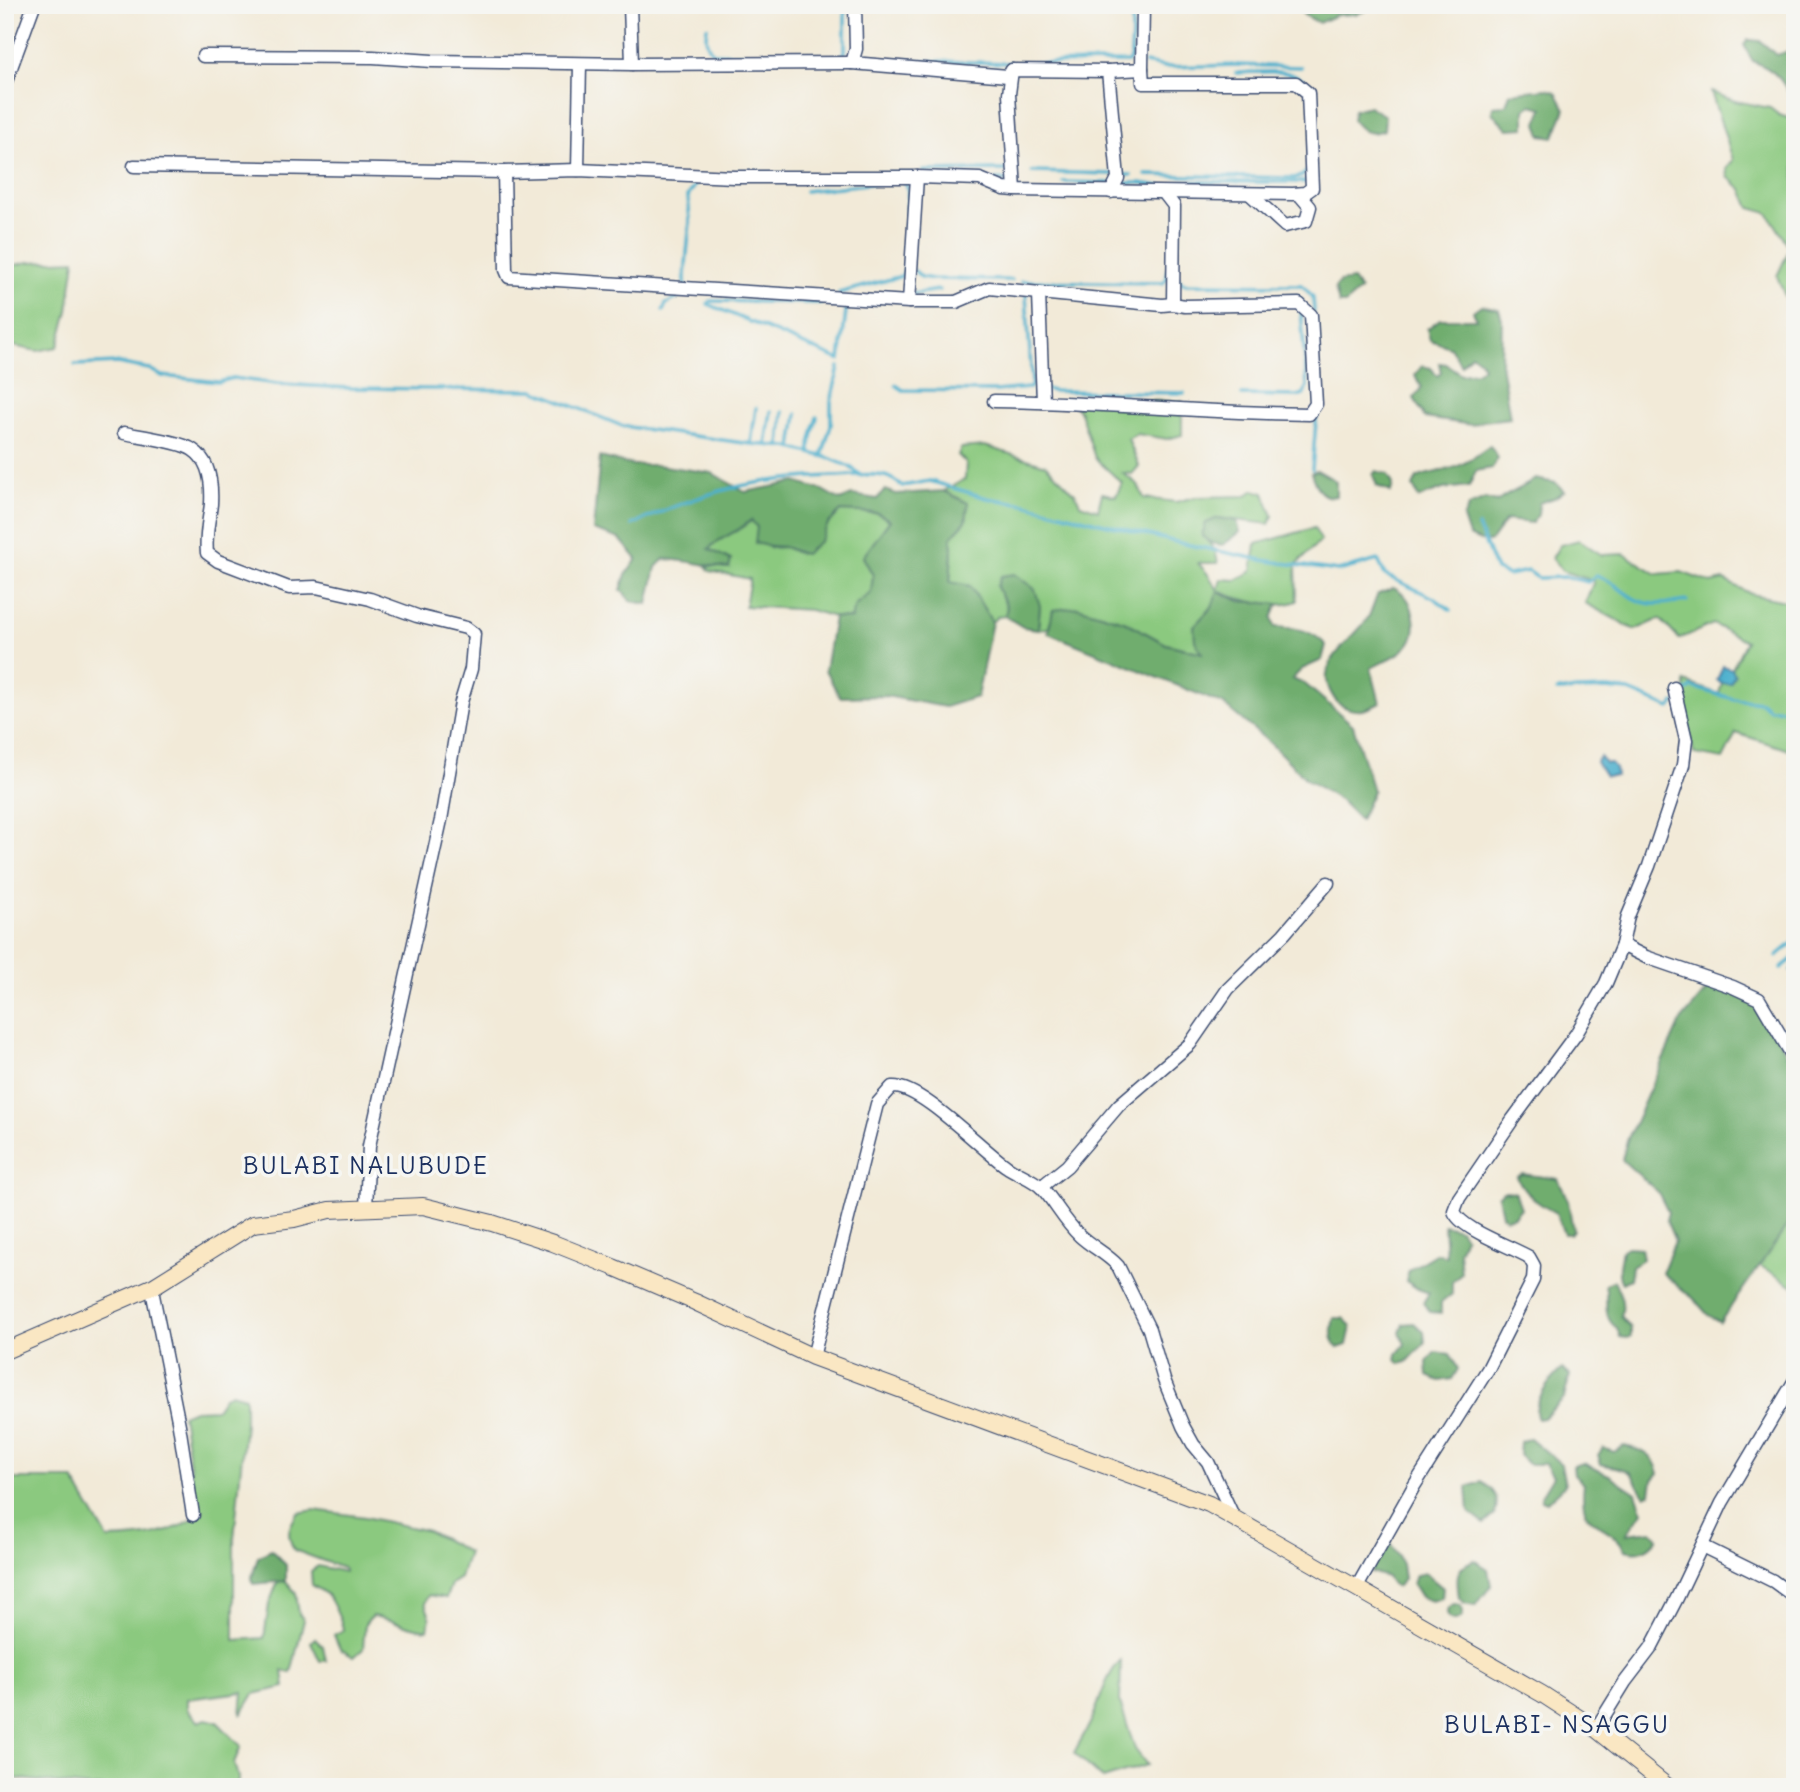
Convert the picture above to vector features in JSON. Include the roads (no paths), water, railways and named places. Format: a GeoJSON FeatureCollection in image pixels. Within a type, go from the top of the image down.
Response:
{"type":"FeatureCollection","features":[{"type":"Feature","properties":{"kind":"street"},"geometry":{"type":"LineString","coordinates":[[5,84],[34,5]]}},
{"type":"Feature","properties":{"kind":"street"},"geometry":{"type":"LineString","coordinates":[[630,5],[632,64]]}},
{"type":"Feature","properties":{"kind":"street"},"geometry":{"type":"LineString","coordinates":[[852,63],[856,49],[855,5]]}},
{"type":"Feature","properties":{"kind":"street"},"geometry":{"type":"LineString","coordinates":[[134,166],[504,172],[578,170],[734,177],[980,178],[1004,189],[1015,190],[1164,193],[1299,194],[1312,187],[1308,93],[1296,83],[1143,83],[1143,5]]}},
{"type":"Feature","properties":{"kind":"street"},"geometry":{"type":"LineString","coordinates":[[203,55],[373,57],[579,65],[852,63],[1008,76],[1012,70]]}},
{"type":"Feature","properties":{"kind":"street"},"geometry":{"type":"LineString","coordinates":[[578,170],[579,65]]}},
{"type":"Feature","properties":{"kind":"street"},"geometry":{"type":"LineString","coordinates":[[1012,70],[1142,69]]}},
{"type":"Feature","properties":{"kind":"street"},"geometry":{"type":"LineString","coordinates":[[1012,70],[1009,94],[1015,190]]}},
{"type":"Feature","properties":{"kind":"street"},"geometry":{"type":"LineString","coordinates":[[1108,71],[1118,178],[1111,192]]}},
{"type":"Feature","properties":{"kind":"street"},"geometry":{"type":"LineString","coordinates":[[504,172],[506,270],[509,277],[909,302],[956,303],[989,288],[1162,306],[1173,303],[1185,306],[1299,304],[1311,314],[1316,404],[1309,415],[1215,413],[994,401]]}},
{"type":"Feature","properties":{"kind":"street"},"geometry":{"type":"LineString","coordinates":[[909,302],[917,177]]}},
{"type":"Feature","properties":{"kind":"street"},"geometry":{"type":"LineString","coordinates":[[1164,193],[1174,206]]}},
{"type":"Feature","properties":{"kind":"street"},"geometry":{"type":"LineString","coordinates":[[1173,303],[1174,206],[1184,193]]}},
{"type":"Feature","properties":{"kind":"street"},"geometry":{"type":"LineString","coordinates":[[1250,194],[1284,226],[1306,221],[1310,207],[1299,194]]}},
{"type":"Feature","properties":{"kind":"street"},"geometry":{"type":"LineString","coordinates":[[1039,294],[1043,402]]}},
{"type":"Feature","properties":{"kind":"street"},"geometry":{"type":"LineString","coordinates":[[124,433],[193,450],[208,470],[212,488],[205,537],[207,552],[218,561],[289,588],[316,587],[370,599],[417,616],[466,628],[474,634],[471,669],[461,702],[442,820],[369,1146],[366,1207]]}},
{"type":"Feature","properties":{"kind":"street"},"geometry":{"type":"LineString","coordinates":[[1357,1587],[1414,1486],[1488,1369],[1533,1280],[1534,1265],[1529,1257],[1473,1230],[1457,1219],[1454,1211],[1459,1198],[1513,1119],[1576,1034],[1606,983],[1622,945],[1628,916],[1649,866],[1682,765],[1686,740],[1674,688]]}},
{"type":"Feature","properties":{"kind":"street"},"geometry":{"type":"LineString","coordinates":[[1041,1187],[1073,1159],[1119,1105],[1190,1044],[1228,989],[1284,934],[1328,883]]}},
{"type":"Feature","properties":{"kind":"street"},"geometry":{"type":"LineString","coordinates":[[1622,945],[1646,957],[1733,987],[1759,999],[1795,1060]]}},
{"type":"Feature","properties":{"kind":"street"},"geometry":{"type":"LineString","coordinates":[[813,1357],[877,1104],[892,1087],[900,1086],[930,1103],[1006,1167],[1041,1187],[1067,1223],[1095,1250],[1111,1258],[1118,1266],[1149,1329],[1164,1380],[1183,1426],[1208,1462],[1234,1518]]}},
{"type":"Feature","properties":{"kind":"street"},"geometry":{"type":"LineString","coordinates":[[5,1351],[154,1286],[253,1224],[294,1219],[329,1210],[423,1206],[492,1223],[553,1243],[637,1277],[813,1357],[1209,1504],[1472,1653],[1596,1730],[1668,1787]]}},
{"type":"Feature","properties":{"kind":"street"},"geometry":{"type":"LineString","coordinates":[[154,1286],[153,1295],[179,1425],[192,1515]]}},
{"type":"Feature","properties":{"kind":"street"},"geometry":{"type":"LineString","coordinates":[[1596,1730],[1625,1682],[1651,1648],[1722,1503],[1795,1380]]}},
{"type":"Feature","properties":{"kind":"street"},"geometry":{"type":"LineString","coordinates":[[1702,1546],[1773,1581],[1795,1597]]}},
{"type":"Feature","properties":{"kind":"water"},"geometry":{"type":"Polygon","coordinates":[[[1723,666],[1732,669],[1735,675],[1730,683],[1717,680],[1723,666]]]}},
{"type":"Feature","properties":{"kind":"water"},"geometry":{"type":"Polygon","coordinates":[[[1600,757],[1605,763],[1611,763],[1616,776],[1605,776],[1596,762],[1600,757]]]}},
{"type":"Feature","properties":{"kind":"waterway"},"geometry":{"type":"LineString","coordinates":[[838,58],[845,52],[845,5]]}},
{"type":"Feature","properties":{"kind":"waterway"},"geometry":{"type":"LineString","coordinates":[[1019,63],[1128,62],[1131,57],[1133,5]]}},
{"type":"Feature","properties":{"kind":"waterway"},"geometry":{"type":"LineString","coordinates":[[707,27],[707,41],[713,53],[806,57]]}},
{"type":"Feature","properties":{"kind":"waterway"},"geometry":{"type":"LineString","coordinates":[[891,60],[1013,63]]}},
{"type":"Feature","properties":{"kind":"waterway"},"geometry":{"type":"LineString","coordinates":[[1145,63],[1165,67],[1301,67]]}},
{"type":"Feature","properties":{"kind":"waterway"},"geometry":{"type":"LineString","coordinates":[[1236,73],[1289,73],[1304,80],[1305,84]]}},
{"type":"Feature","properties":{"kind":"waterway"},"geometry":{"type":"LineString","coordinates":[[923,171],[1009,170]]}},
{"type":"Feature","properties":{"kind":"waterway"},"geometry":{"type":"LineString","coordinates":[[1032,172],[1114,174]]}},
{"type":"Feature","properties":{"kind":"waterway"},"geometry":{"type":"LineString","coordinates":[[1146,175],[1294,178],[1306,172]]}},
{"type":"Feature","properties":{"kind":"waterway"},"geometry":{"type":"LineString","coordinates":[[1122,175],[1131,175]]}},
{"type":"Feature","properties":{"kind":"waterway"},"geometry":{"type":"LineString","coordinates":[[663,311],[666,304],[685,294],[690,221],[688,196],[699,180]]}},
{"type":"Feature","properties":{"kind":"waterway"},"geometry":{"type":"LineString","coordinates":[[996,180],[1011,181]]}},
{"type":"Feature","properties":{"kind":"waterway"},"geometry":{"type":"LineString","coordinates":[[839,293],[902,276],[905,269],[908,190],[901,181]]}},
{"type":"Feature","properties":{"kind":"waterway"},"geometry":{"type":"LineString","coordinates":[[1063,182],[1110,183]]}},
{"type":"Feature","properties":{"kind":"waterway"},"geometry":{"type":"LineString","coordinates":[[1179,208],[1183,184],[1192,182],[1308,182]]}},
{"type":"Feature","properties":{"kind":"waterway"},"geometry":{"type":"LineString","coordinates":[[805,191],[876,183]]}},
{"type":"Feature","properties":{"kind":"waterway"},"geometry":{"type":"LineString","coordinates":[[1118,183],[1166,187]]}},
{"type":"Feature","properties":{"kind":"waterway"},"geometry":{"type":"LineString","coordinates":[[1021,281],[1163,283],[1167,278],[1167,270]]}},
{"type":"Feature","properties":{"kind":"waterway"},"geometry":{"type":"LineString","coordinates":[[915,271],[921,277],[933,279],[1012,280]]}},
{"type":"Feature","properties":{"kind":"waterway"},"geometry":{"type":"LineString","coordinates":[[1178,278],[1187,284],[1302,285],[1313,297],[1314,311]]}},
{"type":"Feature","properties":{"kind":"waterway"},"geometry":{"type":"LineString","coordinates":[[898,296],[939,290]]}},
{"type":"Feature","properties":{"kind":"waterway"},"geometry":{"type":"LineString","coordinates":[[896,385],[903,390],[995,391],[1030,388],[1032,384],[1026,295]]}},
{"type":"Feature","properties":{"kind":"waterway"},"geometry":{"type":"LineString","coordinates":[[1244,297],[1296,296],[1301,300]]}},
{"type":"Feature","properties":{"kind":"waterway"},"geometry":{"type":"LineString","coordinates":[[821,303],[710,301],[708,304],[840,360],[847,303]]}},
{"type":"Feature","properties":{"kind":"waterway"},"geometry":{"type":"LineString","coordinates":[[1242,395],[1304,394],[1307,386],[1301,311]]}},
{"type":"Feature","properties":{"kind":"waterway"},"geometry":{"type":"LineString","coordinates":[[75,365],[117,363],[149,369],[162,376],[219,382],[233,378],[277,384],[350,388],[534,390],[622,426],[788,447],[829,458],[850,467],[862,476]]}},
{"type":"Feature","properties":{"kind":"waterway"},"geometry":{"type":"LineString","coordinates":[[822,456],[831,425],[831,402],[839,367]]}},
{"type":"Feature","properties":{"kind":"waterway"},"geometry":{"type":"LineString","coordinates":[[1045,389],[1184,393]]}},
{"type":"Feature","properties":{"kind":"waterway"},"geometry":{"type":"LineString","coordinates":[[751,443],[756,408]]}},
{"type":"Feature","properties":{"kind":"waterway"},"geometry":{"type":"LineString","coordinates":[[1312,469],[1317,410]]}},
{"type":"Feature","properties":{"kind":"waterway"},"geometry":{"type":"LineString","coordinates":[[766,445],[771,411]]}},
{"type":"Feature","properties":{"kind":"waterway"},"geometry":{"type":"LineString","coordinates":[[780,445],[783,412]]}},
{"type":"Feature","properties":{"kind":"waterway"},"geometry":{"type":"LineString","coordinates":[[792,448],[797,414]]}},
{"type":"Feature","properties":{"kind":"waterway"},"geometry":{"type":"LineString","coordinates":[[810,453],[817,417]]}},
{"type":"Feature","properties":{"kind":"waterway"},"geometry":{"type":"LineString","coordinates":[[632,525],[683,503],[754,483],[806,477],[876,475],[888,477],[902,486],[930,481],[987,498],[1025,504],[1180,543],[1262,560],[1338,571],[1378,560],[1385,575],[1434,598],[1451,610]]}},
{"type":"Feature","properties":{"kind":"waterway"},"geometry":{"type":"LineString","coordinates":[[1478,526],[1496,570],[1508,575],[1528,571],[1538,578],[1567,577],[1588,582],[1596,575],[1639,601],[1660,604],[1687,601]]}},
{"type":"Feature","properties":{"kind":"waterway"},"geometry":{"type":"LineString","coordinates":[[1679,697],[1692,687],[1734,699],[1761,702],[1769,709],[1785,709],[1795,702]]}},
{"type":"Feature","properties":{"kind":"waterway"},"geometry":{"type":"LineString","coordinates":[[1557,691],[1629,691],[1670,708],[1675,703]]}},
{"type":"Feature","properties":{"kind":"waterway"},"geometry":{"type":"LineString","coordinates":[[1777,956],[1795,941]]}},
{"type":"Feature","properties":{"kind":"waterway"},"geometry":{"type":"LineString","coordinates":[[1781,968],[1795,957]]}},
{"type":"Feature","properties":{"kind":"waterway"},"geometry":{"type":"LineString","coordinates":[[1791,971],[1795,968]]}},
{"type":"Feature","properties":{"kind":"district","name":"BULABI NALUBUDE"},"geometry":{"type":"Point","coordinates":[366,1165]}},
{"type":"Feature","properties":{"kind":"district","name":"BULABI- NSAGGU"},"geometry":{"type":"Point","coordinates":[1557,1724]}}]}
